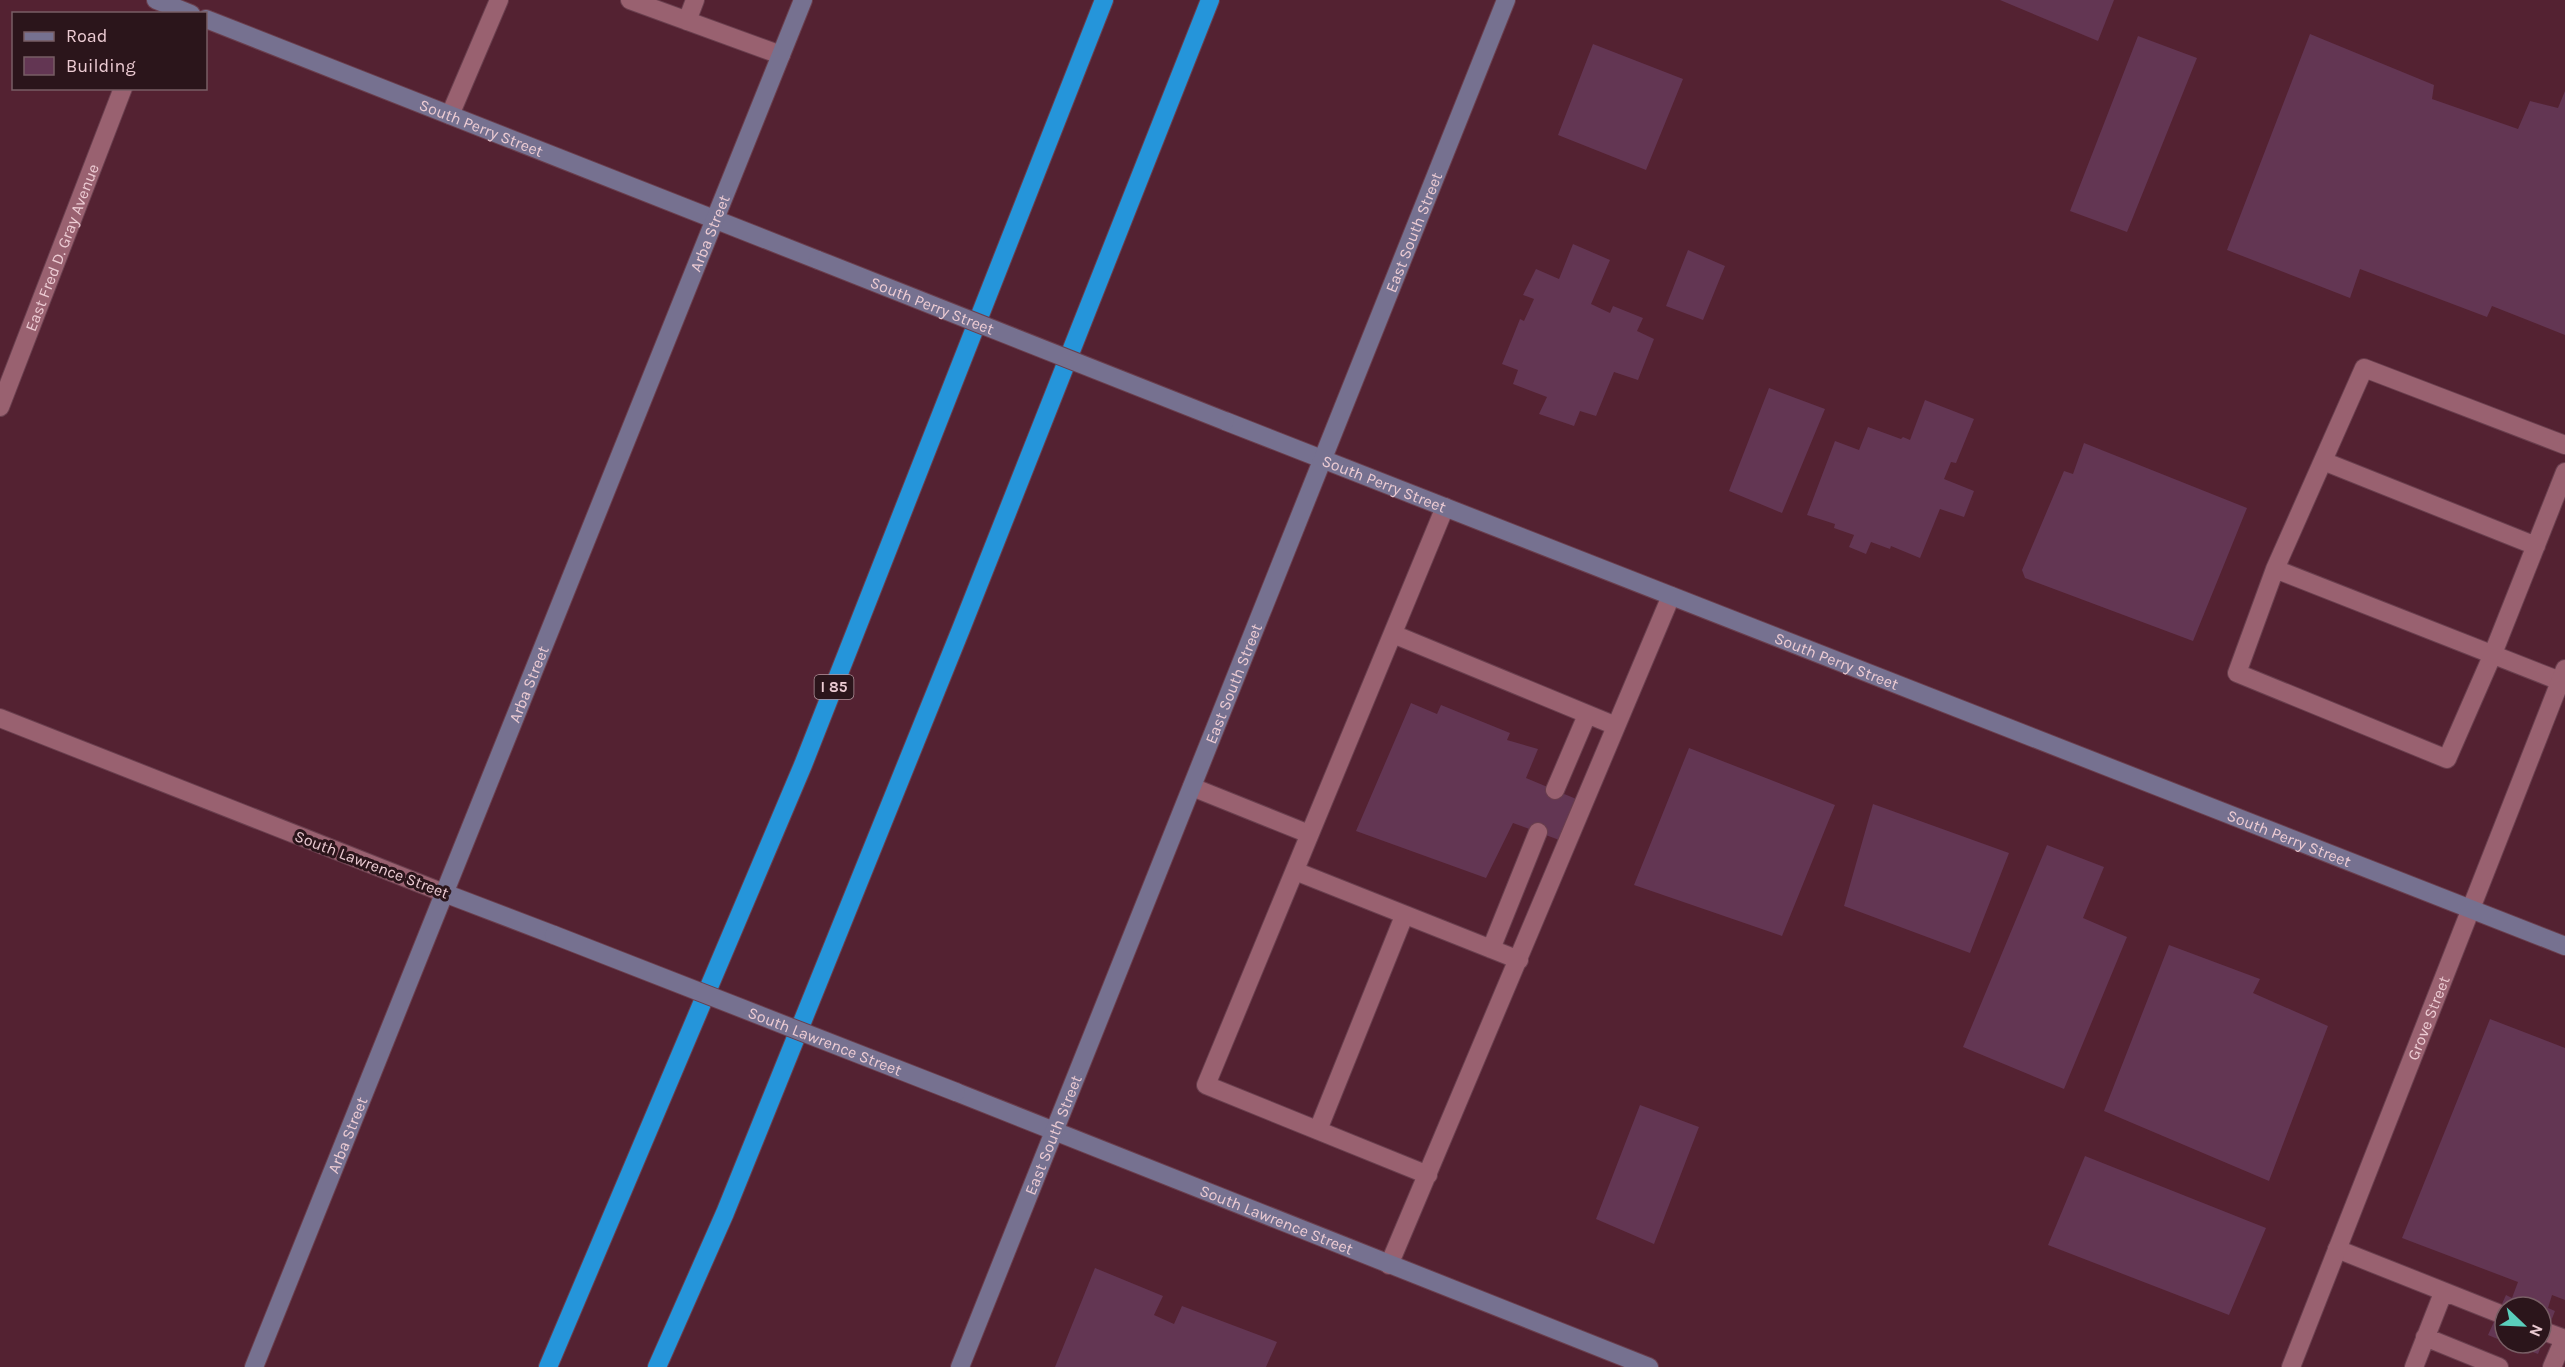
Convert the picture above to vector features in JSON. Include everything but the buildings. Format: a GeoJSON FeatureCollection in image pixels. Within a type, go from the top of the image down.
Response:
{"type":"FeatureCollection","features":[{"type":"Feature","properties":{"kind":"highway","name":"I 85"},"geometry":{"type":"LineString","coordinates":[[548,1367],[803,765],[1104,0]]}},
{"type":"Feature","properties":{"kind":"highway"},"geometry":{"type":"LineString","coordinates":[[657,1367],[725,1214],[961,629],[1210,0]]}},
{"type":"Feature","properties":{"kind":"main road"},"geometry":{"type":"LineString","coordinates":[[156,0],[185,12]]}},
{"type":"Feature","properties":{"kind":"main road","name":"Arba Street"},"geometry":{"type":"LineString","coordinates":[[254,1367],[803,0]]}},
{"type":"Feature","properties":{"kind":"main road","name":"East South Street"},"geometry":{"type":"LineString","coordinates":[[960,1367],[1506,0]]}},
{"type":"Feature","properties":{"kind":"main road","name":"South Perry Street"},"geometry":{"type":"LineString","coordinates":[[207,19],[1671,597],[2565,946]]}},
{"type":"Feature","properties":{"kind":"main road","name":"South Lawrence Street"},"geometry":{"type":"LineString","coordinates":[[444,892],[956,1092],[1648,1367]]}},
{"type":"Feature","properties":{"kind":"street"},"geometry":{"type":"LineString","coordinates":[[450,115],[499,0]]}},
{"type":"Feature","properties":{"kind":"street"},"geometry":{"type":"LineString","coordinates":[[631,0],[781,55]]}},
{"type":"Feature","properties":{"kind":"street"},"geometry":{"type":"LineString","coordinates":[[687,21],[695,0]]}},
{"type":"Feature","properties":{"kind":"street","name":"East Fred D. Gray Avenue"},"geometry":{"type":"LineString","coordinates":[[0,407],[122,90]]}},
{"type":"Feature","properties":{"kind":"street"},"geometry":{"type":"LineString","coordinates":[[2565,445],[2364,368],[2275,569],[2238,673],[2447,759],[2492,656],[2565,472]]}},
{"type":"Feature","properties":{"kind":"street"},"geometry":{"type":"LineString","coordinates":[[2323,461],[2536,546]]}},
{"type":"Feature","properties":{"kind":"street"},"geometry":{"type":"LineString","coordinates":[[1428,1175],[1206,1085],[1445,507]]}},
{"type":"Feature","properties":{"kind":"street"},"geometry":{"type":"LineString","coordinates":[[2275,569],[2492,656],[2563,675]]}},
{"type":"Feature","properties":{"kind":"street"},"geometry":{"type":"LineString","coordinates":[[1389,1265],[1671,597]]}},
{"type":"Feature","properties":{"kind":"street"},"geometry":{"type":"LineString","coordinates":[[1393,634],[1616,726]]}},
{"type":"Feature","properties":{"kind":"street","name":"Grove Street"},"geometry":{"type":"LineString","coordinates":[[2291,1367],[2563,675]]}},
{"type":"Feature","properties":{"kind":"street"},"geometry":{"type":"LineString","coordinates":[[1556,790],[1587,715]]}},
{"type":"Feature","properties":{"kind":"street","name":"South Lawrence Street"},"geometry":{"type":"LineString","coordinates":[[0,718],[444,892]]}},
{"type":"Feature","properties":{"kind":"street"},"geometry":{"type":"LineString","coordinates":[[1192,787],[1309,834]]}},
{"type":"Feature","properties":{"kind":"street"},"geometry":{"type":"LineString","coordinates":[[1491,949],[1538,832]]}},
{"type":"Feature","properties":{"kind":"street"},"geometry":{"type":"LineString","coordinates":[[1295,871],[1519,960]]}},
{"type":"Feature","properties":{"kind":"street"},"geometry":{"type":"LineString","coordinates":[[1318,1130],[1404,916]]}},
{"type":"Feature","properties":{"kind":"street"},"geometry":{"type":"LineString","coordinates":[[2337,1250],[2493,1312]]}},
{"type":"Feature","properties":{"kind":"street"},"geometry":{"type":"LineString","coordinates":[[2414,1367],[2443,1293]]}},
{"type":"Feature","properties":{"kind":"street"},"geometry":{"type":"LineString","coordinates":[[2425,1337],[2499,1367]]}},
{"type":"Feature","properties":{"kind":"street"},"geometry":{"type":"LineString","coordinates":[[2553,1367],[2565,1339]]}}]}
